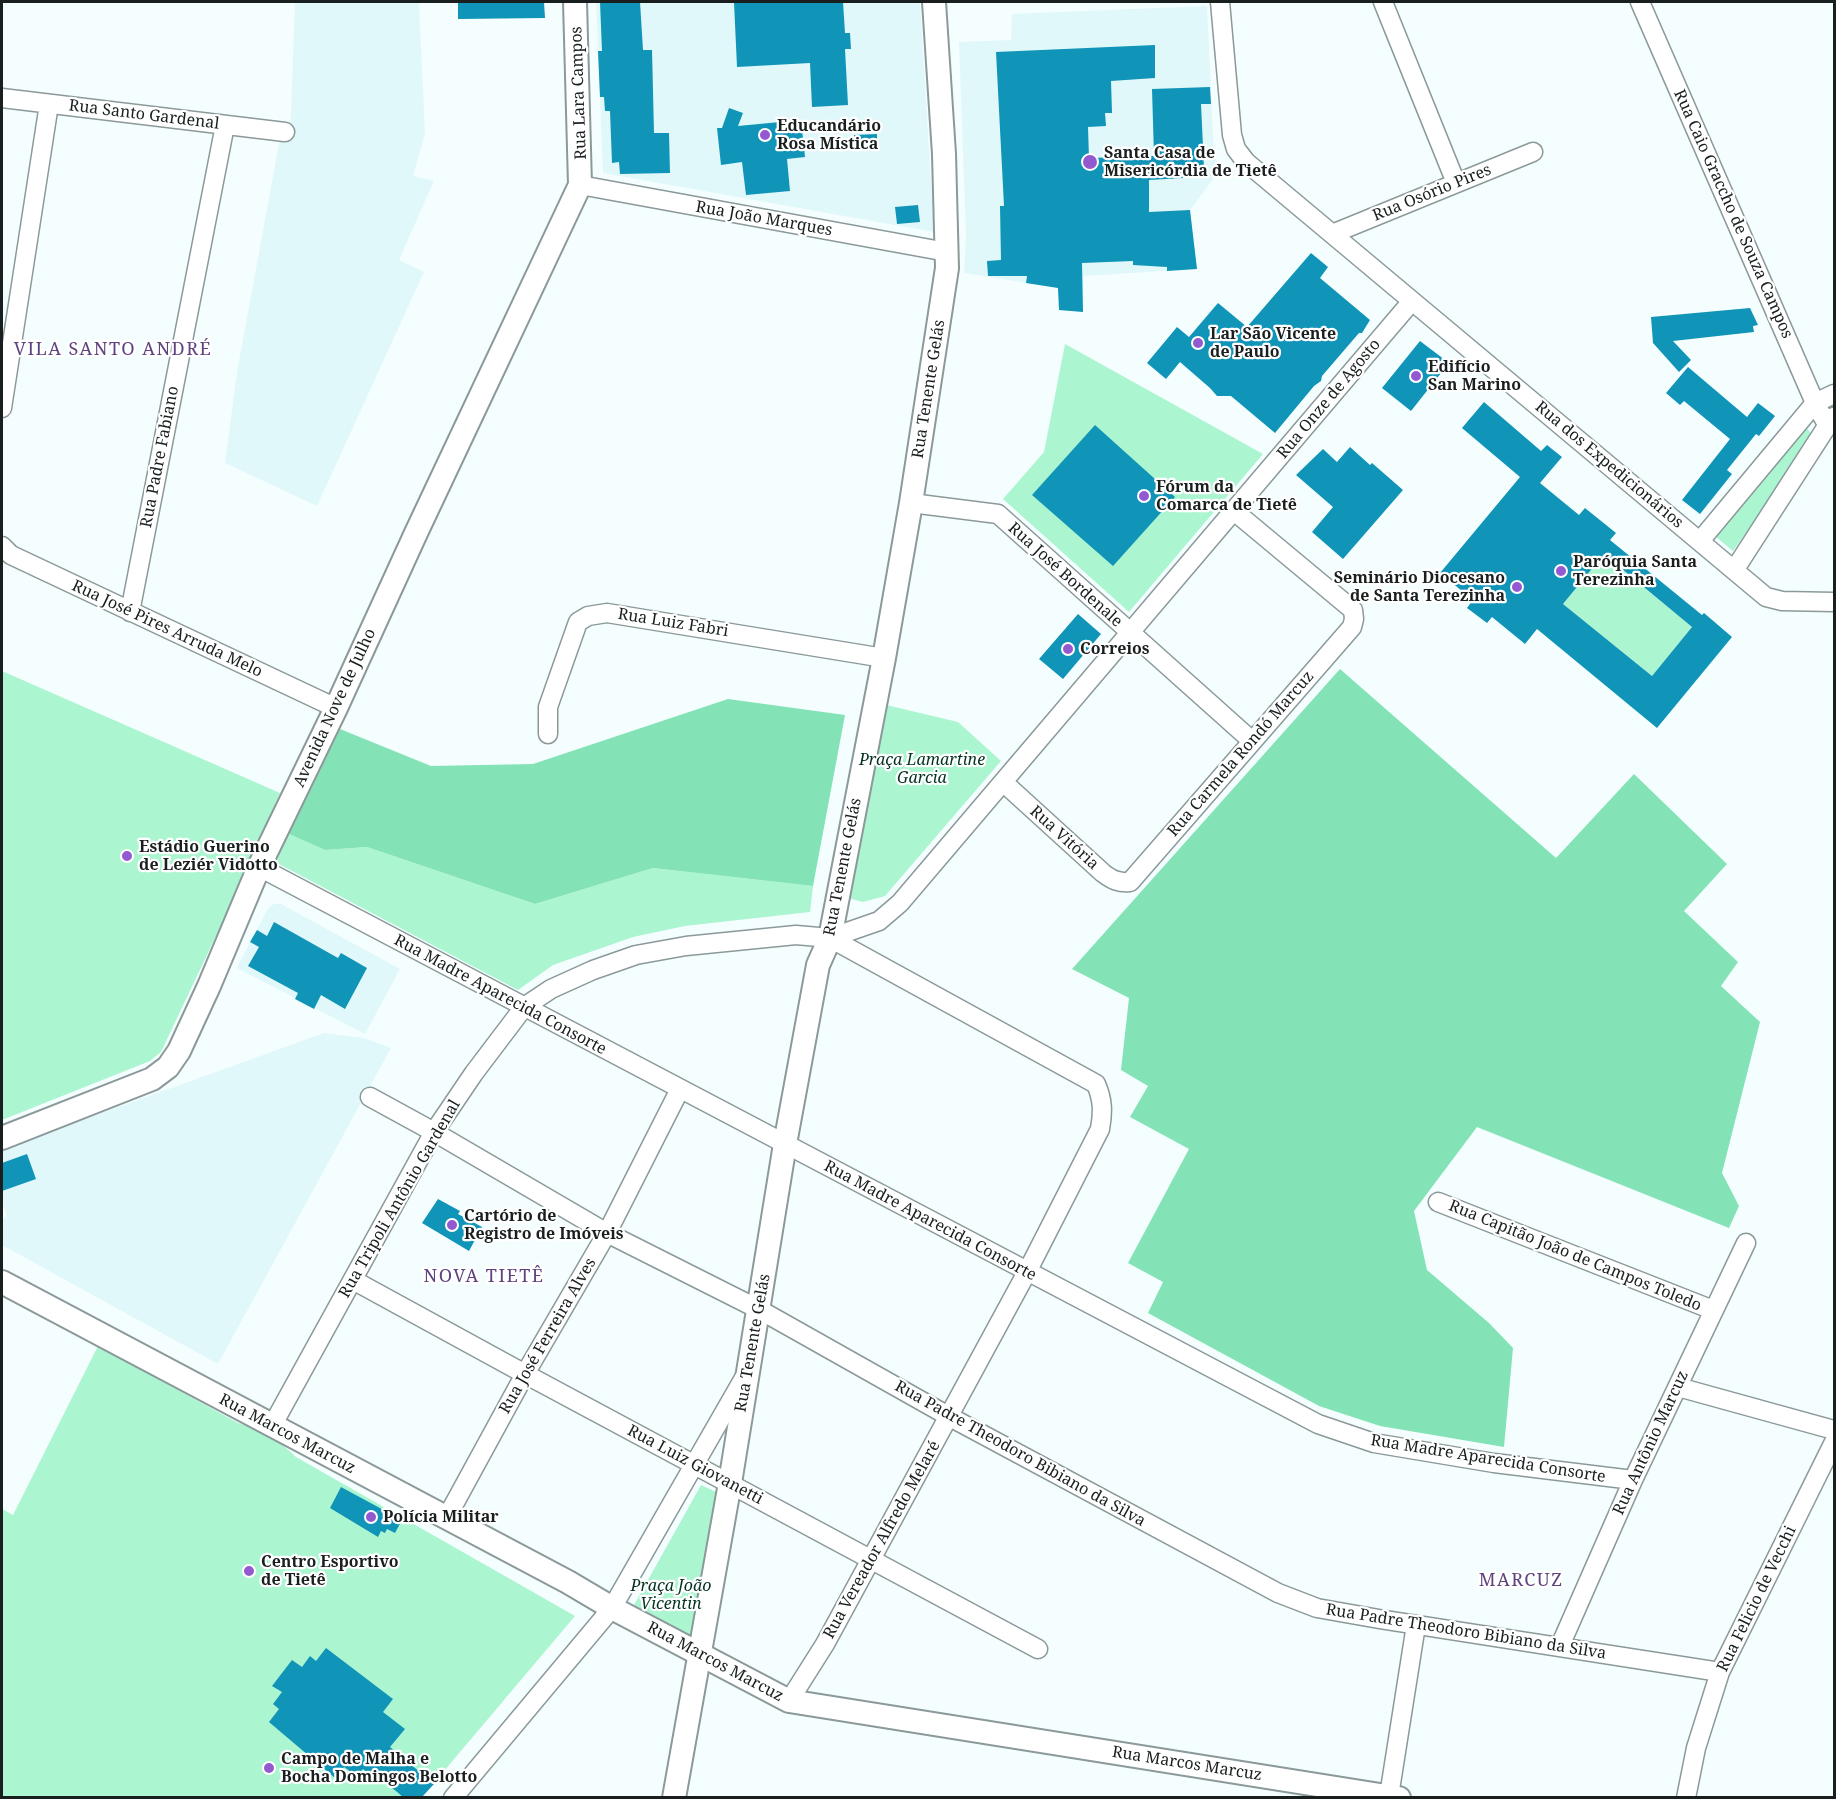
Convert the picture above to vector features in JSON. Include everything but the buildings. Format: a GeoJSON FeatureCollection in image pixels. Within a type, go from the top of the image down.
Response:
{"type":"FeatureCollection","features":[{"type":"Feature","properties":{"kind":"street","name":"Rua Lara Campos"},"geometry":{"type":"LineString","coordinates":[[575,2],[580,185]]}},
{"type":"Feature","properties":{"kind":"street","name":"Rua Tenente Gelás"},"geometry":{"type":"LineString","coordinates":[[674,1797],[760,1310],[785,1144],[818,964],[830,938],[884,658],[911,503],[947,268],[944,154],[934,2]]}},
{"type":"Feature","properties":{"kind":"street","name":"Rua dos Expedicionários"},"geometry":{"type":"LineString","coordinates":[[1220,2],[1232,135],[1236,149],[1246,162],[1766,597],[1782,601],[1834,602]]}},
{"type":"Feature","properties":{"kind":"street"},"geometry":{"type":"LineString","coordinates":[[1383,2],[1456,183]]}},
{"type":"Feature","properties":{"kind":"street","name":"Rua Caio Graccho de Souza Campos"},"geometry":{"type":"LineString","coordinates":[[1640,2],[1815,403],[1831,419]]}},
{"type":"Feature","properties":{"kind":"street","name":"Rua Santo Gardenal"},"geometry":{"type":"LineString","coordinates":[[2,98],[285,132]]}},
{"type":"Feature","properties":{"kind":"street"},"geometry":{"type":"LineString","coordinates":[[2,408],[49,104]]}},
{"type":"Feature","properties":{"kind":"street","name":"Rua Padre Fabiano"},"geometry":{"type":"LineString","coordinates":[[130,612],[225,125]]}},
{"type":"Feature","properties":{"kind":"street","name":"Rua Osório Pires"},"geometry":{"type":"LineString","coordinates":[[1332,234],[1533,152]]}},
{"type":"Feature","properties":{"kind":"street","name":"Rua João Marques"},"geometry":{"type":"LineString","coordinates":[[580,185],[947,252]]}},
{"type":"Feature","properties":{"kind":"street","name":"Avenida Nove de Julho"},"geometry":{"type":"LineString","coordinates":[[2,1138],[152,1078],[168,1067],[179,1051],[259,867],[336,708],[580,185]]}},
{"type":"Feature","properties":{"kind":"street","name":"Rua Onze de Agosto"},"geometry":{"type":"LineString","coordinates":[[830,938],[879,921],[900,903],[1412,301]]}},
{"type":"Feature","properties":{"kind":"street"},"geometry":{"type":"LineString","coordinates":[[1700,541],[1815,403],[1834,394]]}},
{"type":"Feature","properties":{"kind":"street"},"geometry":{"type":"LineString","coordinates":[[1735,569],[1831,419]]}},
{"type":"Feature","properties":{"kind":"street","name":"Rua José Bordenale"},"geometry":{"type":"LineString","coordinates":[[911,503],[998,514],[1252,741]]}},
{"type":"Feature","properties":{"kind":"street","name":"Rua Carmela Rondó Marcuz"},"geometry":{"type":"LineString","coordinates":[[1130,882],[1352,627],[1353,610],[1234,511]]}},
{"type":"Feature","properties":{"kind":"street","name":"Rua José Pires Arruda Melo"},"geometry":{"type":"LineString","coordinates":[[2,546],[11,555],[336,708]]}},
{"type":"Feature","properties":{"kind":"street","name":"Rua Luiz Fabri"},"geometry":{"type":"LineString","coordinates":[[548,734],[548,707],[578,622],[588,616],[607,613],[884,658]]}},
{"type":"Feature","properties":{"kind":"street","name":"Rua Vitória"},"geometry":{"type":"LineString","coordinates":[[1003,782],[1103,873],[1112,880],[1122,883],[1130,882]]}},
{"type":"Feature","properties":{"kind":"street","name":"Rua Madre Aparecida Consorte"},"geometry":{"type":"LineString","coordinates":[[259,867],[1318,1424],[1374,1443],[1494,1463],[1633,1480]]}},
{"type":"Feature","properties":{"kind":"street","name":"Rua Tripoli Antônio Gardenal"},"geometry":{"type":"LineString","coordinates":[[272,1426],[434,1132],[474,1073],[524,1007],[551,989],[593,970],[636,955],[686,946],[796,935],[830,938]]}},
{"type":"Feature","properties":{"kind":"street","name":"Rua Vereador Alfredo Melaré"},"geometry":{"type":"LineString","coordinates":[[789,1701],[825,1644],[950,1417],[1100,1128],[1103,1112],[1102,1098],[1096,1084],[830,938]]}},
{"type":"Feature","properties":{"kind":"street","name":"Rua José Ferreira Alves"},"geometry":{"type":"LineString","coordinates":[[447,1517],[525,1374],[607,1233],[680,1089]]}},
{"type":"Feature","properties":{"kind":"street","name":"Rua Padre Theodoro Bibiano da Silva"},"geometry":{"type":"LineString","coordinates":[[370,1097],[607,1233],[760,1310],[950,1417],[1278,1593],[1317,1608],[1720,1672]]}},
{"type":"Feature","properties":{"kind":"street","name":"Rua Capitão João de Campos Toledo"},"geometry":{"type":"LineString","coordinates":[[1438,1202],[1713,1310]]}},
{"type":"Feature","properties":{"kind":"street","name":"Rua Antônio Marcuz"},"geometry":{"type":"LineString","coordinates":[[1560,1646],[1633,1480],[1746,1242]]}},
{"type":"Feature","properties":{"kind":"street","name":"Rua Luiz Giovanetti"},"geometry":{"type":"LineString","coordinates":[[353,1280],[1038,1649]]}},
{"type":"Feature","properties":{"kind":"street","name":"Rua Marcos Marcuz"},"geometry":{"type":"LineString","coordinates":[[2,1282],[789,1701],[1394,1797]]}},
{"type":"Feature","properties":{"kind":"street"},"geometry":{"type":"LineString","coordinates":[[453,1797],[612,1608],[748,1371]]}},
{"type":"Feature","properties":{"kind":"street"},"geometry":{"type":"LineString","coordinates":[[1678,1387],[1834,1430]]}},
{"type":"Feature","properties":{"kind":"street","name":"Rua Felicio de Vecchi"},"geometry":{"type":"LineString","coordinates":[[1686,1797],[1696,1748],[1720,1672],[1834,1442]]}},
{"type":"Feature","properties":{"kind":"street"},"geometry":{"type":"LineString","coordinates":[[1394,1797],[1416,1625]]}},
{"type":"Feature","properties":{"kind":"shaded area"},"geometry":{"type":"Polygon","coordinates":[[[295,2],[419,2],[425,134],[413,176],[434,181],[399,260],[424,272],[317,506],[225,463],[237,372],[280,138],[290,140],[295,2]]]}},
{"type":"Feature","properties":{"kind":"shaded area","name":"Educandário Rosa Mística"},"geometry":{"type":"Polygon","coordinates":[[[596,2],[920,2],[934,232],[603,173],[596,2]]]}},
{"type":"Feature","properties":{"kind":"shaded area","name":"Santa Casa de Misericórdia de Tietê"},"geometry":{"type":"Polygon","coordinates":[[[1207,6],[1214,157],[1222,167],[1190,210],[1197,269],[1083,276],[1083,312],[1059,310],[1058,288],[964,273],[966,235],[959,42],[1011,40],[1012,14],[1207,6]]]}},
{"type":"Feature","properties":{"kind":"shaded area"},"geometry":{"type":"Polygon","coordinates":[[[274,904],[281,904],[400,969],[365,1034],[237,968],[268,908],[274,904]]]}},
{"type":"Feature","properties":{"kind":"shaded area"},"geometry":{"type":"Polygon","coordinates":[[[324,1033],[364,1038],[391,1048],[218,1364],[2,1245],[2,1220],[7,1216],[2,1203],[2,1149],[324,1033]]]}},
{"type":"Feature","properties":{"kind":"green space"},"geometry":{"type":"Polygon","coordinates":[[[1065,344],[1263,454],[1129,612],[1003,499],[1044,452],[1065,344]]]}},
{"type":"Feature","properties":{"kind":"green space"},"geometry":{"type":"Polygon","coordinates":[[[1805,425],[1814,438],[1733,551],[1715,536],[1805,425]]]}},
{"type":"Feature","properties":{"kind":"green space"},"geometry":{"type":"Polygon","coordinates":[[[1604,554],[1692,627],[1652,676],[1563,604],[1604,554]]]}},
{"type":"Feature","properties":{"kind":"green space"},"geometry":{"type":"Polygon","coordinates":[[[1340,669],[1556,858],[1634,774],[1727,864],[1684,911],[1738,962],[1721,986],[1760,1022],[1722,1173],[1739,1206],[1729,1228],[1477,1127],[1414,1211],[1427,1270],[1489,1323],[1513,1348],[1504,1447],[1380,1426],[1319,1406],[1148,1313],[1163,1282],[1128,1263],[1189,1149],[1130,1117],[1148,1086],[1121,1070],[1129,998],[1072,969],[1340,669]]]}},
{"type":"Feature","properties":{"kind":"green space","name":"Estádio Guerino de Leziér Vidotto"},"geometry":{"type":"Polygon","coordinates":[[[2,671],[280,793],[161,1052],[150,1061],[2,1120],[2,671]]]}},
{"type":"Feature","properties":{"kind":"green space"},"geometry":{"type":"Polygon","coordinates":[[[728,699],[845,715],[813,886],[653,868],[535,904],[367,847],[325,850],[289,834],[340,729],[431,766],[533,764],[728,699]]]}},
{"type":"Feature","properties":{"kind":"green space","name":"Praça Lamartine Garcia"},"geometry":{"type":"Polygon","coordinates":[[[878,703],[958,722],[1001,761],[885,896],[863,902],[844,897],[878,703]]]}},
{"type":"Feature","properties":{"kind":"green space"},"geometry":{"type":"Polygon","coordinates":[[[289,834],[325,850],[367,847],[535,904],[653,868],[813,886],[810,912],[685,926],[633,937],[553,965],[518,990],[275,862],[289,834]]]}},
{"type":"Feature","properties":{"kind":"green space","name":"Centro Esportivo de Tietê"},"geometry":{"type":"Polygon","coordinates":[[[98,1346],[238,1423],[269,1436],[296,1457],[575,1616],[422,1797],[2,1797],[2,1509],[13,1515],[98,1346]]]}},
{"type":"Feature","properties":{"kind":"green space","name":"Praça João Vicentin"},"geometry":{"type":"Polygon","coordinates":[[[701,1485],[716,1492],[691,1637],[634,1605],[701,1485]]]}},
{"type":"Feature","properties":{"kind":"place","name":"Educandário Rosa Mística"},"geometry":{"type":"Point","coordinates":[765,135]}},
{"type":"Feature","properties":{"kind":"place","name":"Santa Casa de Misericórdia de Tietê"},"geometry":{"type":"Point","coordinates":[1090,162]}},
{"type":"Feature","properties":{"kind":"place","name":"Lar São Vicente de Paulo"},"geometry":{"type":"Point","coordinates":[1198,343]}},
{"type":"Feature","properties":{"kind":"place","name":"Edifício San Marino"},"geometry":{"type":"Point","coordinates":[1416,376]}},
{"type":"Feature","properties":{"kind":"place","name":"Fórum da Comarca de Tietê"},"geometry":{"type":"Point","coordinates":[1144,496]}},
{"type":"Feature","properties":{"kind":"place","name":"Paróquia Santa Terezinha"},"geometry":{"type":"Point","coordinates":[1561,571]}},
{"type":"Feature","properties":{"kind":"place","name":"Seminário Diocesano de Santa Terezinha"},"geometry":{"type":"Point","coordinates":[1517,587]}},
{"type":"Feature","properties":{"kind":"place","name":"Correios"},"geometry":{"type":"Point","coordinates":[1068,649]}},
{"type":"Feature","properties":{"kind":"place","name":"Estádio Guerino de Leziér Vidotto"},"geometry":{"type":"Point","coordinates":[127,856]}},
{"type":"Feature","properties":{"kind":"place","name":"Cartório de Registro de Imóveis"},"geometry":{"type":"Point","coordinates":[452,1225]}},
{"type":"Feature","properties":{"kind":"place","name":"Polícia Militar"},"geometry":{"type":"Point","coordinates":[371,1517]}},
{"type":"Feature","properties":{"kind":"place","name":"Centro Esportivo de Tietê"},"geometry":{"type":"Point","coordinates":[249,1571]}},
{"type":"Feature","properties":{"kind":"place","name":"Campo de Malha e Bocha Domingos Belotto"},"geometry":{"type":"Point","coordinates":[269,1768]}},
{"type":"Feature","properties":{"kind":"district","name":"VILA SANTO ANDRÉ"},"geometry":{"type":"Point","coordinates":[113,350]}},
{"type":"Feature","properties":{"kind":"district","name":"NOVA TIETÊ"},"geometry":{"type":"Point","coordinates":[484,1277]}},
{"type":"Feature","properties":{"kind":"district","name":"MARCUZ"},"geometry":{"type":"Point","coordinates":[1521,1581]}}]}
